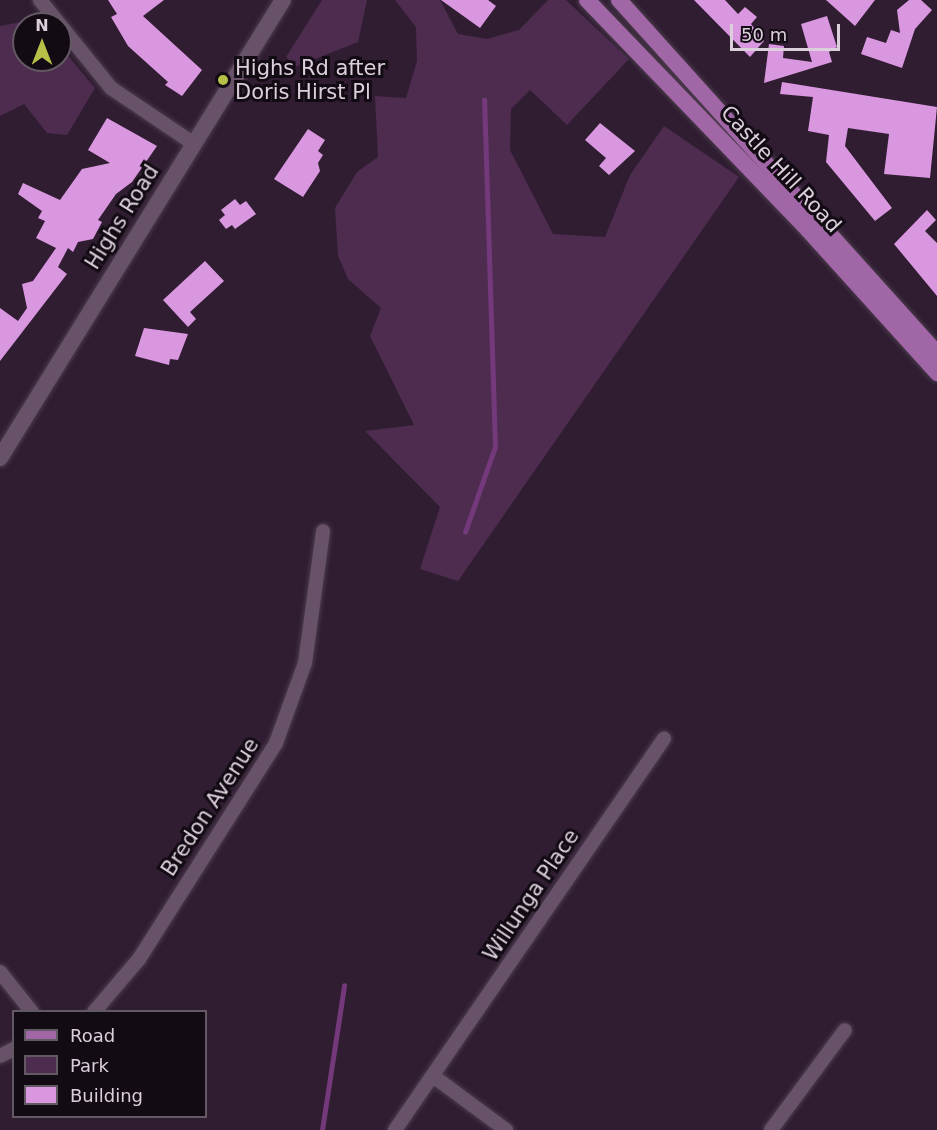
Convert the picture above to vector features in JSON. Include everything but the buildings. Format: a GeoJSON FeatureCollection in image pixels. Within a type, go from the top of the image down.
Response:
{"type":"FeatureCollection","features":[{"type":"Feature","properties":{"kind":"main road","name":"Castle Hill Road"},"geometry":{"type":"LineString","coordinates":[[587,0],[808,230],[937,373]]}},
{"type":"Feature","properties":{"kind":"main road","name":"Castle Hill Road"},"geometry":{"type":"LineString","coordinates":[[619,0],[937,353]]}},
{"type":"Feature","properties":{"kind":"street"},"geometry":{"type":"LineString","coordinates":[[40,0],[111,88],[194,144]]}},
{"type":"Feature","properties":{"kind":"street","name":"Highs Road"},"geometry":{"type":"LineString","coordinates":[[0,458],[284,0]]}},
{"type":"Feature","properties":{"kind":"street","name":"Bredon Avenue"},"geometry":{"type":"LineString","coordinates":[[95,1010],[139,959],[276,743],[306,663],[323,531]]}},
{"type":"Feature","properties":{"kind":"street","name":"Willunga Place"},"geometry":{"type":"LineString","coordinates":[[395,1130],[664,738]]}},
{"type":"Feature","properties":{"kind":"street"},"geometry":{"type":"LineString","coordinates":[[0,972],[31,1010]]}},
{"type":"Feature","properties":{"kind":"street"},"geometry":{"type":"LineString","coordinates":[[771,1130],[845,1030]]}},
{"type":"Feature","properties":{"kind":"street"},"geometry":{"type":"LineString","coordinates":[[433,1076],[506,1130]]}},
{"type":"Feature","properties":{"kind":"green space"},"geometry":{"type":"Polygon","coordinates":[[[322,0],[367,0],[358,42],[295,67],[286,57],[322,0]]]}},
{"type":"Feature","properties":{"kind":"green space"},"geometry":{"type":"Polygon","coordinates":[[[395,0],[440,0],[458,34],[487,39],[519,30],[548,0],[566,0],[629,59],[567,125],[530,90],[511,109],[510,150],[553,234],[605,237],[630,175],[664,126],[739,177],[458,581],[420,569],[440,507],[365,431],[414,425],[370,336],[381,308],[348,279],[338,256],[335,208],[357,172],[378,157],[375,96],[406,98],[417,61],[416,27],[395,0]]]}},
{"type":"Feature","properties":{"kind":"green space"},"geometry":{"type":"Polygon","coordinates":[[[12,24],[12,72],[72,72],[72,60],[95,88],[67,135],[47,133],[24,104],[0,116],[0,26],[12,24]]]}},
{"type":"Feature","properties":{"kind":"waterway"},"geometry":{"type":"LineString","coordinates":[[465,532],[495,447],[484,100]]}},
{"type":"Feature","properties":{"kind":"waterway"},"geometry":{"type":"LineString","coordinates":[[322,1130],[344,986]]}},
{"type":"Feature","properties":{"kind":"place","name":"Highs Rd after Doris Hirst Pl"},"geometry":{"type":"Point","coordinates":[223,80]}}]}
